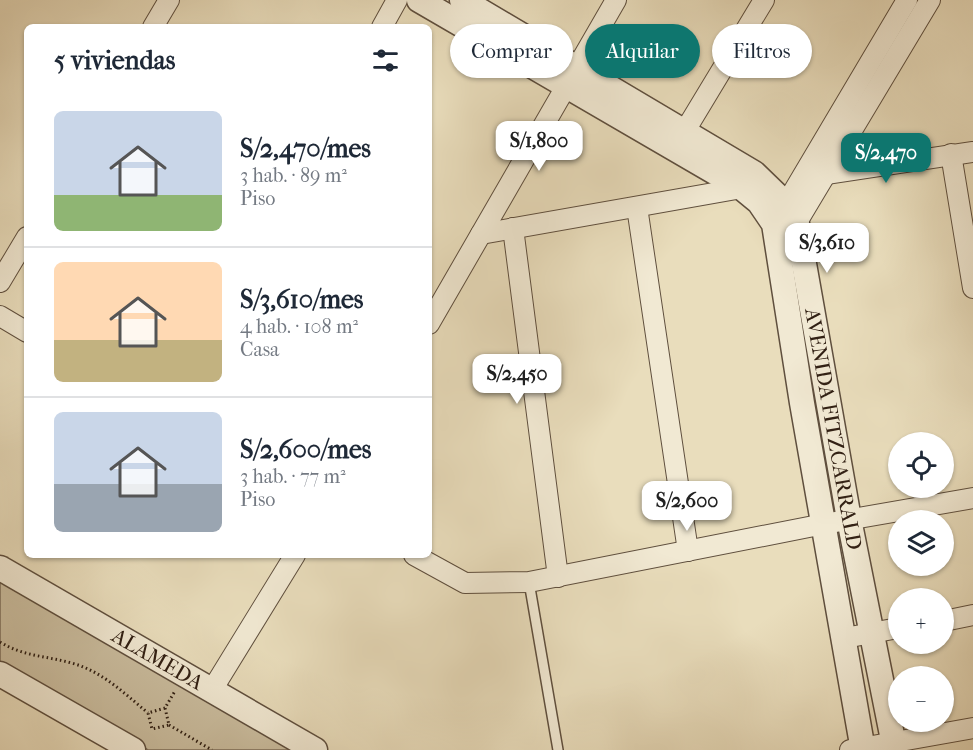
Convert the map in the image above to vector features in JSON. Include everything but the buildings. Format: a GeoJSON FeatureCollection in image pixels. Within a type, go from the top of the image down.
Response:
{"type":"FeatureCollection","features":[{"type":"Feature","properties":{"kind":"street"},"geometry":{"type":"LineString","coordinates":[[155,24],[169,0]]}},
{"type":"Feature","properties":{"kind":"street"},"geometry":{"type":"LineString","coordinates":[[384,24],[397,0]]}},
{"type":"Feature","properties":{"kind":"street"},"geometry":{"type":"LineString","coordinates":[[420,0],[467,24]]}},
{"type":"Feature","properties":{"kind":"street"},"geometry":{"type":"LineString","coordinates":[[462,0],[496,24]]}},
{"type":"Feature","properties":{"kind":"street"},"geometry":{"type":"LineString","coordinates":[[573,75],[616,0]]}},
{"type":"Feature","properties":{"kind":"street"},"geometry":{"type":"LineString","coordinates":[[679,140],[764,0]]}},
{"type":"Feature","properties":{"kind":"street"},"geometry":{"type":"LineString","coordinates":[[818,169],[907,0]]}},
{"type":"Feature","properties":{"kind":"street"},"geometry":{"type":"LineString","coordinates":[[786,217],[930,0]]}},
{"type":"Feature","properties":{"kind":"street"},"geometry":{"type":"LineString","coordinates":[[432,319],[571,78]]}},
{"type":"Feature","properties":{"kind":"street"},"geometry":{"type":"LineString","coordinates":[[573,78],[679,140],[754,173],[786,217]]}},
{"type":"Feature","properties":{"kind":"street"},"geometry":{"type":"LineString","coordinates":[[679,140],[759,202],[786,217]]}},
{"type":"Feature","properties":{"kind":"street"},"geometry":{"type":"LineString","coordinates":[[818,169],[973,152]]}},
{"type":"Feature","properties":{"kind":"street"},"geometry":{"type":"LineString","coordinates":[[951,154],[973,288]]}},
{"type":"Feature","properties":{"kind":"street"},"geometry":{"type":"LineString","coordinates":[[481,234],[741,188]]}},
{"type":"Feature","properties":{"kind":"street"},"geometry":{"type":"LineString","coordinates":[[636,207],[688,551]]}},
{"type":"Feature","properties":{"kind":"street","name":"AVENIDA FITZCARRALD"},"geometry":{"type":"LineString","coordinates":[[786,217],[780,249],[802,403],[845,638],[859,749]]}},
{"type":"Feature","properties":{"kind":"street","name":"AVENIDA FITZCARRALD"},"geometry":{"type":"LineString","coordinates":[[786,217],[873,633],[894,746]]}},
{"type":"Feature","properties":{"kind":"street"},"geometry":{"type":"LineString","coordinates":[[513,228],[558,577]]}},
{"type":"Feature","properties":{"kind":"street"},"geometry":{"type":"LineString","coordinates":[[0,282],[24,242]]}},
{"type":"Feature","properties":{"kind":"street"},"geometry":{"type":"LineString","coordinates":[[0,316],[24,330]]}},
{"type":"Feature","properties":{"kind":"street"},"geometry":{"type":"LineString","coordinates":[[419,558],[465,584],[529,582],[849,519],[973,498]]}},
{"type":"Feature","properties":{"kind":"street"},"geometry":{"type":"LineString","coordinates":[[212,690],[293,558]]}},
{"type":"Feature","properties":{"kind":"street","name":"ALAMEDA"},"geometry":{"type":"LineString","coordinates":[[0,568],[315,750]]}},
{"type":"Feature","properties":{"kind":"street"},"geometry":{"type":"LineString","coordinates":[[954,619],[973,615]]}},
{"type":"Feature","properties":{"kind":"street"},"geometry":{"type":"LineString","coordinates":[[845,638],[888,630]]}},
{"type":"Feature","properties":{"kind":"street"},"geometry":{"type":"LineString","coordinates":[[0,674],[133,750]]}},
{"type":"Feature","properties":{"kind":"street"},"geometry":{"type":"LineString","coordinates":[[859,749],[894,746],[973,728]]}},
{"type":"Feature","properties":{"kind":"lane"},"geometry":{"type":"LineString","coordinates":[[529,582],[558,750]]}},
{"type":"Feature","properties":{"kind":"path"},"geometry":{"type":"LineString","coordinates":[[0,642],[27,655],[73,663],[91,670],[148,712],[152,729],[169,725],[212,750]]}},
{"type":"Feature","properties":{"kind":"path"},"geometry":{"type":"LineString","coordinates":[[148,712],[165,708],[169,725]]}},
{"type":"Feature","properties":{"kind":"shaded area"},"geometry":{"type":"Polygon","coordinates":[[[0,573],[301,750],[148,750],[0,662],[0,573]]]}}]}
